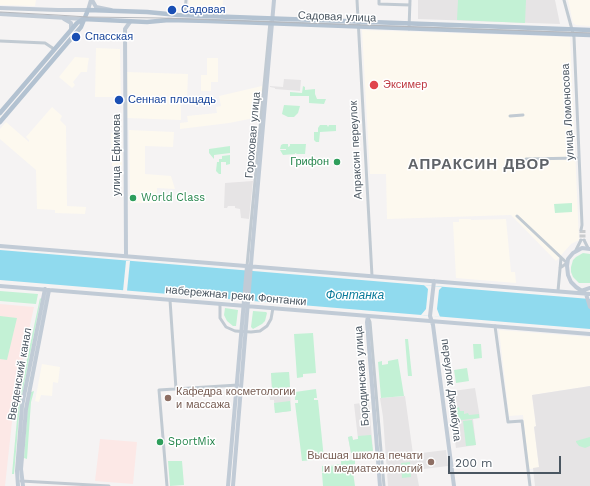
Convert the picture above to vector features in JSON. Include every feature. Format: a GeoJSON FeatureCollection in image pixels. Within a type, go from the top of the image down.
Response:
{"type":"FeatureCollection","features":[{"type":"Feature","properties":{"kind":"main road"},"geometry":{"type":"LineString","coordinates":[[91,0],[96,7],[111,10]]}},
{"type":"Feature","properties":{"kind":"main road"},"geometry":{"type":"LineString","coordinates":[[0,122],[81,27],[91,0]]}},
{"type":"Feature","properties":{"kind":"main road","name":"Гороховая улица"},"geometry":{"type":"LineString","coordinates":[[245,306],[273,0]]}},
{"type":"Feature","properties":{"kind":"main road","name":"Садовая улица"},"geometry":{"type":"LineString","coordinates":[[0,8],[58,10],[130,22],[169,20],[271,24],[358,24]]}},
{"type":"Feature","properties":{"kind":"main road","name":"Садовая улица"},"geometry":{"type":"LineString","coordinates":[[85,15],[101,10],[111,10],[161,14],[272,18],[358,24],[590,35]]}},
{"type":"Feature","properties":{"kind":"main road"},"geometry":{"type":"LineString","coordinates":[[0,14],[60,18],[85,15]]}},
{"type":"Feature","properties":{"kind":"main road"},"geometry":{"type":"LineString","coordinates":[[0,113],[71,29],[85,15]]}},
{"type":"Feature","properties":{"kind":"main road"},"geometry":{"type":"LineString","coordinates":[[60,18],[69,21],[71,24],[71,29]]}},
{"type":"Feature","properties":{"kind":"main road"},"geometry":{"type":"LineString","coordinates":[[118,21],[125,29],[130,22]]}},
{"type":"Feature","properties":{"kind":"main road","name":"Садовая улица"},"geometry":{"type":"LineString","coordinates":[[409,26],[590,30]]}},
{"type":"Feature","properties":{"kind":"main road","name":"улица Ефимова"},"geometry":{"type":"LineString","coordinates":[[125,29],[126,256]]}},
{"type":"Feature","properties":{"kind":"main road"},"geometry":{"type":"LineString","coordinates":[[0,246],[248,268],[434,280],[588,294]]}},
{"type":"Feature","properties":{"kind":"main road"},"geometry":{"type":"LineString","coordinates":[[588,294],[573,285],[567,272],[567,263],[570,256],[576,250],[589,248]]}},
{"type":"Feature","properties":{"kind":"main road","name":"переулок Джамбула"},"geometry":{"type":"LineString","coordinates":[[434,280],[431,319],[454,486]]}},
{"type":"Feature","properties":{"kind":"main road","name":"набережная реки Фонтанки"},"geometry":{"type":"LineString","coordinates":[[0,286],[368,316],[431,319],[590,334]]}},
{"type":"Feature","properties":{"kind":"main road"},"geometry":{"type":"LineString","coordinates":[[573,292],[590,288]]}},
{"type":"Feature","properties":{"kind":"main road","name":"Введенский канал"},"geometry":{"type":"LineString","coordinates":[[20,484],[26,409],[47,289]]}},
{"type":"Feature","properties":{"kind":"main road"},"geometry":{"type":"LineString","coordinates":[[588,294],[590,307]]}},
{"type":"Feature","properties":{"kind":"main road"},"geometry":{"type":"LineString","coordinates":[[228,486],[240,331],[245,306]]}},
{"type":"Feature","properties":{"kind":"main road"},"geometry":{"type":"LineString","coordinates":[[233,486],[246,332],[245,306]]}},
{"type":"Feature","properties":{"kind":"main road","name":"Бородинская улица"},"geometry":{"type":"LineString","coordinates":[[368,316],[367,322],[380,486]]}},
{"type":"Feature","properties":{"kind":"street"},"geometry":{"type":"LineString","coordinates":[[185,15],[186,0]]}},
{"type":"Feature","properties":{"kind":"street","name":"Апраксин переулок"},"geometry":{"type":"LineString","coordinates":[[357,0],[372,276]]}},
{"type":"Feature","properties":{"kind":"street"},"geometry":{"type":"LineString","coordinates":[[379,0],[379,4],[410,5]]}},
{"type":"Feature","properties":{"kind":"street"},"geometry":{"type":"LineString","coordinates":[[409,26],[410,0]]}},
{"type":"Feature","properties":{"kind":"street","name":"улица Ломоносова"},"geometry":{"type":"LineString","coordinates":[[564,0],[573,35],[582,230]]}},
{"type":"Feature","properties":{"kind":"street"},"geometry":{"type":"LineString","coordinates":[[0,41],[45,43],[54,49]]}},
{"type":"Feature","properties":{"kind":"street"},"geometry":{"type":"LineString","coordinates":[[510,116],[523,115]]}},
{"type":"Feature","properties":{"kind":"street"},"geometry":{"type":"LineString","coordinates":[[526,159],[579,158]]}},
{"type":"Feature","properties":{"kind":"street"},"geometry":{"type":"LineString","coordinates":[[517,216],[567,263],[560,268]]}},
{"type":"Feature","properties":{"kind":"street"},"geometry":{"type":"LineString","coordinates":[[576,250],[583,240],[589,248]]}},
{"type":"Feature","properties":{"kind":"street"},"geometry":{"type":"LineString","coordinates":[[558,291],[561,258]]}},
{"type":"Feature","properties":{"kind":"street"},"geometry":{"type":"LineString","coordinates":[[170,300],[176,389]]}},
{"type":"Feature","properties":{"kind":"street"},"geometry":{"type":"LineString","coordinates":[[220,304],[219,315],[223,325],[231,330],[246,332],[256,332],[264,329],[271,319],[273,308]]}},
{"type":"Feature","properties":{"kind":"street","name":"Бородинская улица"},"geometry":{"type":"LineString","coordinates":[[368,316],[370,322],[384,486]]}},
{"type":"Feature","properties":{"kind":"street"},"geometry":{"type":"LineString","coordinates":[[495,326],[508,422],[522,420],[530,486]]}},
{"type":"Feature","properties":{"kind":"street"},"geometry":{"type":"LineString","coordinates":[[167,486],[159,390],[241,384]]}},
{"type":"Feature","properties":{"kind":"street"},"geometry":{"type":"LineString","coordinates":[[20,484],[109,486]]}},
{"type":"Feature","properties":{"kind":"shaded area"},"geometry":{"type":"Polygon","coordinates":[[[0,0],[36,0],[35,6],[0,5],[0,0]]]}},
{"type":"Feature","properties":{"kind":"shaded area"},"geometry":{"type":"Polygon","coordinates":[[[189,0],[223,0],[222,14],[192,13],[189,9],[189,0]]]}},
{"type":"Feature","properties":{"kind":"shaded area"},"geometry":{"type":"Polygon","coordinates":[[[418,0],[555,0],[560,24],[418,19],[418,0]]]}},
{"type":"Feature","properties":{"kind":"shaded area"},"geometry":{"type":"Polygon","coordinates":[[[568,0],[590,0],[590,26],[576,25],[573,23],[568,0]]]}},
{"type":"Feature","properties":{"kind":"shaded area","name":"АПРАКСИН ДВОР"},"geometry":{"type":"Polygon","coordinates":[[[362,30],[570,37],[579,240],[571,244],[556,261],[511,215],[387,219],[386,174],[370,174],[362,30]]]}},
{"type":"Feature","properties":{"kind":"shaded area"},"geometry":{"type":"Polygon","coordinates":[[[96,48],[120,49],[121,97],[95,97],[96,48]]]}},
{"type":"Feature","properties":{"kind":"shaded area"},"geometry":{"type":"Polygon","coordinates":[[[75,57],[89,58],[87,72],[81,72],[73,82],[75,85],[72,88],[59,77],[75,57]]]}},
{"type":"Feature","properties":{"kind":"shaded area"},"geometry":{"type":"Polygon","coordinates":[[[207,58],[218,58],[218,82],[211,82],[211,91],[201,91],[201,75],[207,75],[207,58]]]}},
{"type":"Feature","properties":{"kind":"shaded area"},"geometry":{"type":"Polygon","coordinates":[[[126,72],[188,74],[187,101],[181,104],[181,120],[127,118],[126,72]]]}},
{"type":"Feature","properties":{"kind":"shaded area"},"geometry":{"type":"Polygon","coordinates":[[[284,79],[301,80],[300,91],[275,89],[270,87],[283,87],[284,79]]]}},
{"type":"Feature","properties":{"kind":"shaded area"},"geometry":{"type":"Polygon","coordinates":[[[262,86],[259,117],[229,123],[180,129],[180,123],[188,122],[187,116],[217,113],[216,107],[221,106],[219,96],[262,86]]]}},
{"type":"Feature","properties":{"kind":"shaded area"},"geometry":{"type":"Polygon","coordinates":[[[52,107],[62,116],[60,120],[66,126],[67,206],[86,207],[85,214],[55,213],[55,210],[37,209],[36,170],[0,139],[0,129],[6,122],[29,142],[26,137],[52,107]]]}},
{"type":"Feature","properties":{"kind":"shaded area"},"geometry":{"type":"Polygon","coordinates":[[[129,130],[174,132],[173,147],[145,146],[145,174],[171,176],[175,189],[157,188],[157,203],[130,203],[129,130]]]}},
{"type":"Feature","properties":{"kind":"shaded area"},"geometry":{"type":"Polygon","coordinates":[[[111,133],[121,133],[122,166],[112,166],[111,133]]]}},
{"type":"Feature","properties":{"kind":"shaded area"},"geometry":{"type":"Polygon","coordinates":[[[253,181],[249,219],[241,218],[240,209],[235,208],[235,206],[228,206],[227,208],[224,208],[225,183],[253,181]]]}},
{"type":"Feature","properties":{"kind":"shaded area"},"geometry":{"type":"Polygon","coordinates":[[[459,219],[506,219],[511,272],[515,272],[516,283],[456,278],[453,222],[459,222],[459,219]]]}},
{"type":"Feature","properties":{"kind":"shaded area"},"geometry":{"type":"Polygon","coordinates":[[[0,304],[34,307],[15,394],[5,486],[0,486],[0,304]]]}},
{"type":"Feature","properties":{"kind":"shaded area"},"geometry":{"type":"Polygon","coordinates":[[[499,330],[590,337],[590,386],[532,395],[539,468],[529,469],[523,415],[509,416],[499,330]]]}},
{"type":"Feature","properties":{"kind":"shaded area"},"geometry":{"type":"Polygon","coordinates":[[[42,364],[60,367],[58,383],[53,382],[52,396],[41,395],[39,402],[35,401],[42,364]]]}},
{"type":"Feature","properties":{"kind":"shaded area"},"geometry":{"type":"Polygon","coordinates":[[[289,372],[291,411],[275,413],[274,400],[270,400],[269,392],[272,392],[271,373],[289,372]]]}},
{"type":"Feature","properties":{"kind":"shaded area"},"geometry":{"type":"Polygon","coordinates":[[[590,386],[590,486],[535,486],[533,468],[539,467],[532,395],[590,386]]]}},
{"type":"Feature","properties":{"kind":"shaded area"},"geometry":{"type":"Polygon","coordinates":[[[475,388],[480,418],[473,419],[476,445],[456,448],[448,393],[475,388]]]}},
{"type":"Feature","properties":{"kind":"shaded area"},"geometry":{"type":"Polygon","coordinates":[[[405,396],[413,454],[446,450],[448,466],[416,470],[419,486],[388,486],[383,417],[380,398],[405,396]]]}},
{"type":"Feature","properties":{"kind":"shaded area"},"geometry":{"type":"Polygon","coordinates":[[[369,402],[373,451],[351,453],[348,437],[352,436],[353,440],[358,439],[354,404],[369,402]]]}},
{"type":"Feature","properties":{"kind":"shaded area"},"geometry":{"type":"Polygon","coordinates":[[[100,439],[137,442],[133,484],[95,481],[100,439]]]}},
{"type":"Feature","properties":{"kind":"green space"},"geometry":{"type":"Polygon","coordinates":[[[458,0],[526,0],[525,23],[457,20],[458,0]]]}},
{"type":"Feature","properties":{"kind":"green space"},"geometry":{"type":"Polygon","coordinates":[[[303,86],[305,87],[305,90],[315,89],[317,99],[326,99],[324,104],[309,103],[309,96],[290,96],[290,92],[302,93],[303,86]]]}},
{"type":"Feature","properties":{"kind":"green space"},"geometry":{"type":"Polygon","coordinates":[[[284,105],[300,106],[298,113],[294,117],[288,117],[282,114],[284,105]]]}},
{"type":"Feature","properties":{"kind":"green space"},"geometry":{"type":"Polygon","coordinates":[[[320,125],[327,125],[328,127],[329,125],[336,125],[336,131],[320,132],[319,142],[316,142],[314,140],[314,132],[318,132],[320,125]]]}},
{"type":"Feature","properties":{"kind":"green space"},"geometry":{"type":"Polygon","coordinates":[[[288,144],[288,147],[290,144],[306,144],[305,154],[295,153],[283,155],[280,150],[286,149],[280,149],[281,145],[288,144]]]}},
{"type":"Feature","properties":{"kind":"green space"},"geometry":{"type":"Polygon","coordinates":[[[230,146],[230,153],[214,155],[214,159],[209,153],[209,149],[230,146]]]}},
{"type":"Feature","properties":{"kind":"green space"},"geometry":{"type":"Polygon","coordinates":[[[230,155],[230,164],[226,165],[226,162],[221,162],[221,174],[219,174],[216,171],[217,162],[219,162],[219,159],[222,159],[222,156],[230,155]]]}},
{"type":"Feature","properties":{"kind":"green space"},"geometry":{"type":"Polygon","coordinates":[[[572,203],[572,212],[555,213],[554,204],[572,203]]]}},
{"type":"Feature","properties":{"kind":"green space"},"geometry":{"type":"Polygon","coordinates":[[[583,253],[590,254],[590,283],[579,283],[573,277],[571,272],[573,260],[583,253]]]}},
{"type":"Feature","properties":{"kind":"green space"},"geometry":{"type":"Polygon","coordinates":[[[0,291],[38,294],[36,304],[0,301],[0,291]]]}},
{"type":"Feature","properties":{"kind":"green space"},"geometry":{"type":"Polygon","coordinates":[[[40,298],[20,405],[14,474],[12,474],[19,397],[40,298]]]}},
{"type":"Feature","properties":{"kind":"green space"},"geometry":{"type":"Polygon","coordinates":[[[225,308],[238,310],[236,326],[233,326],[227,321],[224,315],[225,308]]]}},
{"type":"Feature","properties":{"kind":"green space"},"geometry":{"type":"Polygon","coordinates":[[[253,311],[267,313],[265,321],[253,329],[251,327],[253,311]]]}},
{"type":"Feature","properties":{"kind":"green space"},"geometry":{"type":"Polygon","coordinates":[[[0,316],[17,318],[7,360],[0,359],[0,316]]]}},
{"type":"Feature","properties":{"kind":"green space"},"geometry":{"type":"Polygon","coordinates":[[[313,333],[316,373],[303,374],[303,377],[297,378],[294,334],[313,333]]]}},
{"type":"Feature","properties":{"kind":"green space"},"geometry":{"type":"Polygon","coordinates":[[[405,339],[408,339],[412,376],[408,376],[405,339]]]}},
{"type":"Feature","properties":{"kind":"green space"},"geometry":{"type":"Polygon","coordinates":[[[473,344],[481,344],[482,358],[474,359],[473,344]]]}},
{"type":"Feature","properties":{"kind":"green space"},"geometry":{"type":"Polygon","coordinates":[[[398,359],[404,396],[381,398],[378,362],[382,361],[382,365],[388,364],[388,361],[398,359]]]}},
{"type":"Feature","properties":{"kind":"green space"},"geometry":{"type":"Polygon","coordinates":[[[467,368],[469,381],[456,383],[454,370],[467,368]]]}},
{"type":"Feature","properties":{"kind":"green space"},"geometry":{"type":"Polygon","coordinates":[[[289,372],[290,387],[272,389],[271,373],[289,372]]]}},
{"type":"Feature","properties":{"kind":"green space"},"geometry":{"type":"Polygon","coordinates":[[[316,389],[317,398],[314,398],[314,400],[318,400],[324,459],[302,461],[295,403],[298,403],[298,400],[295,400],[295,392],[316,389]]]}},
{"type":"Feature","properties":{"kind":"green space"},"geometry":{"type":"Polygon","coordinates":[[[34,391],[31,402],[27,459],[24,458],[28,404],[31,392],[34,391]]]}},
{"type":"Feature","properties":{"kind":"green space"},"geometry":{"type":"Polygon","coordinates":[[[452,398],[453,402],[455,402],[456,408],[459,407],[460,411],[464,411],[464,414],[479,414],[479,418],[453,421],[449,399],[452,398]]]}},
{"type":"Feature","properties":{"kind":"green space"},"geometry":{"type":"Polygon","coordinates":[[[290,401],[291,411],[275,413],[274,403],[290,401]]]}},
{"type":"Feature","properties":{"kind":"green space"},"geometry":{"type":"Polygon","coordinates":[[[472,420],[476,445],[466,446],[463,421],[472,420]]]}},
{"type":"Feature","properties":{"kind":"green space"},"geometry":{"type":"Polygon","coordinates":[[[371,435],[373,451],[351,453],[348,437],[352,436],[353,440],[358,439],[358,436],[371,435]]]}},
{"type":"Feature","properties":{"kind":"green space"},"geometry":{"type":"Polygon","coordinates":[[[590,437],[590,446],[585,448],[579,446],[576,442],[576,441],[590,437]]]}},
{"type":"Feature","properties":{"kind":"green space"},"geometry":{"type":"Polygon","coordinates":[[[355,460],[355,464],[352,465],[355,486],[323,486],[322,473],[331,470],[328,469],[322,472],[322,466],[331,465],[332,467],[333,465],[341,464],[341,461],[355,460]]]}},
{"type":"Feature","properties":{"kind":"green space"},"geometry":{"type":"Polygon","coordinates":[[[168,461],[182,461],[184,485],[170,486],[168,461]]]}},
{"type":"Feature","properties":{"kind":"green space"},"geometry":{"type":"Polygon","coordinates":[[[410,462],[411,477],[402,478],[401,463],[410,462]]]}},
{"type":"Feature","properties":{"kind":"water","name":"Фонтанка"},"geometry":{"type":"Polygon","coordinates":[[[0,250],[590,299],[590,329],[0,280],[0,250]]]}},
{"type":"Feature","properties":{"kind":"pier"},"geometry":{"type":"Polygon","coordinates":[[[126,261],[130,261],[127,291],[123,291],[126,261]]]}},
{"type":"Feature","properties":{"kind":"pier"},"geometry":{"type":"Polygon","coordinates":[[[424,285],[442,287],[439,290],[437,309],[440,317],[421,315],[426,309],[428,289],[424,285]]]}},
{"type":"Feature","properties":{"kind":"tunnel"},"geometry":{"type":"LineString","coordinates":[[581,230],[581,240]]}},
{"type":"Feature","properties":{"kind":"tunnel"},"geometry":{"type":"LineString","coordinates":[[584,230],[584,240]]}},
{"type":"Feature","properties":{"kind":"tram line"},"geometry":{"type":"LineString","coordinates":[[0,12],[88,17],[161,18],[590,33]]}},
{"type":"Feature","properties":{"kind":"place","name":"Садовая"},"geometry":{"type":"Point","coordinates":[172,10]}},
{"type":"Feature","properties":{"kind":"place","name":"Спасская"},"geometry":{"type":"Point","coordinates":[76,37]}},
{"type":"Feature","properties":{"kind":"place","name":"Эксимер"},"geometry":{"type":"Point","coordinates":[374,85]}},
{"type":"Feature","properties":{"kind":"place","name":"Сенная площадь"},"geometry":{"type":"Point","coordinates":[119,100]}},
{"type":"Feature","properties":{"kind":"place","name":"Грифон"},"geometry":{"type":"Point","coordinates":[337,162]}},
{"type":"Feature","properties":{"kind":"place","name":"World Class"},"geometry":{"type":"Point","coordinates":[133,198]}},
{"type":"Feature","properties":{"kind":"place","name":"Кафедра косметологии и массажа"},"geometry":{"type":"Point","coordinates":[168,398]}},
{"type":"Feature","properties":{"kind":"place","name":"SportMix"},"geometry":{"type":"Point","coordinates":[160,442]}},
{"type":"Feature","properties":{"kind":"place","name":"Высшая школа печати и медиатехнологий"},"geometry":{"type":"Point","coordinates":[431,462]}},
{"type":"Feature","properties":{"kind":"district","name":"АПРАКСИН ДВОР"},"geometry":{"type":"Point","coordinates":[479,165]}}]}
